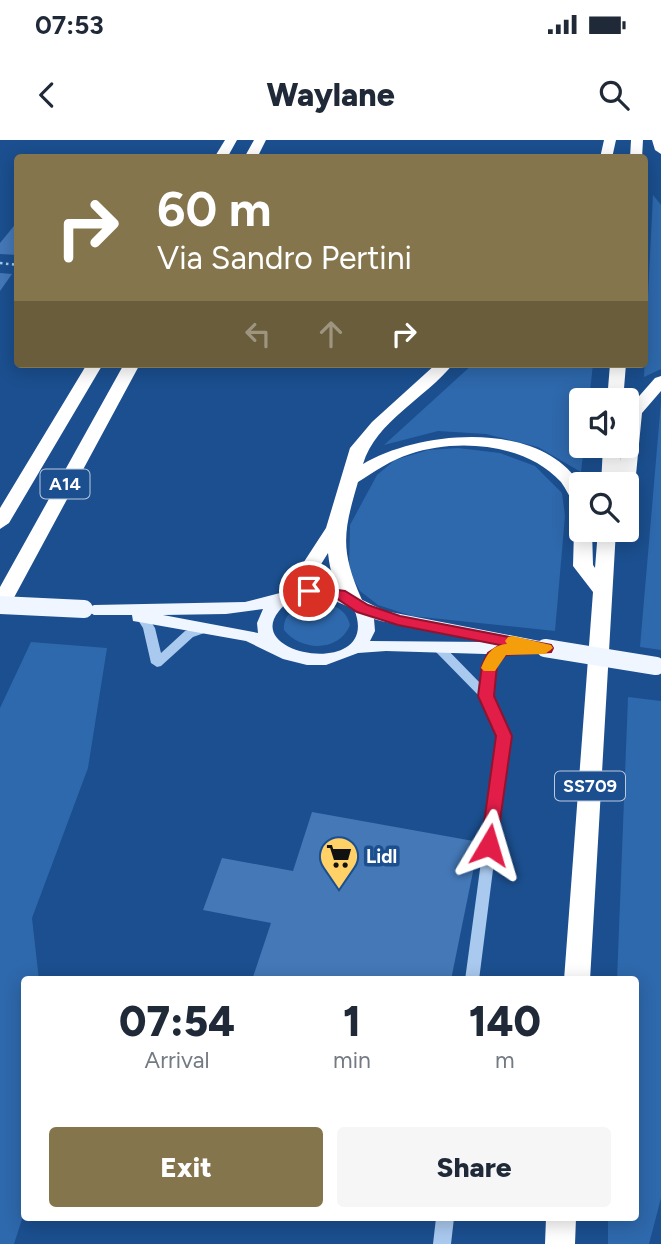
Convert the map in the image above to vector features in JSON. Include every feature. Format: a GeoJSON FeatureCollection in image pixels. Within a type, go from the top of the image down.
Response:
{"type":"FeatureCollection","features":[{"type":"Feature","properties":{"kind":"highway"},"geometry":{"type":"LineString","coordinates":[[658,140],[661,150]]}},
{"type":"Feature","properties":{"kind":"highway","name":"A14"},"geometry":{"type":"LineString","coordinates":[[0,523],[93,368]]}},
{"type":"Feature","properties":{"kind":"highway","name":"A14"},"geometry":{"type":"LineString","coordinates":[[0,605],[130,368]]}},
{"type":"Feature","properties":{"kind":"highway"},"geometry":{"type":"LineString","coordinates":[[287,597],[335,528],[359,448],[378,426],[442,368]]}},
{"type":"Feature","properties":{"kind":"highway"},"geometry":{"type":"LineString","coordinates":[[616,388],[618,368]]}},
{"type":"Feature","properties":{"kind":"highway"},"geometry":{"type":"LineString","coordinates":[[627,472],[634,412],[661,382]]}},
{"type":"Feature","properties":{"kind":"highway"},"geometry":{"type":"LineString","coordinates":[[350,479],[408,449],[447,442],[491,442],[546,461],[569,482]]}},
{"type":"Feature","properties":{"kind":"highway"},"geometry":{"type":"LineString","coordinates":[[335,528],[340,572],[357,605]]}},
{"type":"Feature","properties":{"kind":"highway"},"geometry":{"type":"LineString","coordinates":[[583,542],[583,566],[603,592]]}},
{"type":"Feature","properties":{"kind":"highway","name":"SS709"},"geometry":{"type":"LineString","coordinates":[[577,976],[606,542]]}},
{"type":"Feature","properties":{"kind":"highway"},"geometry":{"type":"LineString","coordinates":[[560,1244],[561,1221]]}},
{"type":"Feature","properties":{"kind":"main road"},"geometry":{"type":"LineString","coordinates":[[89,610],[246,607],[324,591],[415,624],[659,666]]}},
{"type":"Feature","properties":{"kind":"main road"},"geometry":{"type":"LineString","coordinates":[[278,649],[268,640],[264,618],[270,608],[287,597]]}},
{"type":"Feature","properties":{"kind":"main road"},"geometry":{"type":"LineString","coordinates":[[0,605],[89,610],[142,617],[249,636],[291,655],[323,659],[340,656],[355,648],[386,645],[502,650],[545,648]]}},
{"type":"Feature","properties":{"kind":"main road"},"geometry":{"type":"LineString","coordinates":[[355,648],[368,630],[367,619],[357,605]]}},
{"type":"Feature","properties":{"kind":"lane"},"geometry":{"type":"LineString","coordinates":[[142,617],[152,638],[157,663],[189,634],[206,628]]}},
{"type":"Feature","properties":{"kind":"lane"},"geometry":{"type":"LineString","coordinates":[[438,647],[486,696],[504,736],[473,976]]}},
{"type":"Feature","properties":{"kind":"lane"},"geometry":{"type":"LineString","coordinates":[[486,696],[489,665],[494,656],[502,650]]}},
{"type":"Feature","properties":{"kind":"lane"},"geometry":{"type":"LineString","coordinates":[[442,1244],[445,1221]]}},
{"type":"Feature","properties":{"kind":"shaded area"},"geometry":{"type":"Polygon","coordinates":[[[653,195],[661,205],[661,369],[644,377],[644,368],[648,368],[653,195]]]}},
{"type":"Feature","properties":{"kind":"shaded area"},"geometry":{"type":"Polygon","coordinates":[[[469,368],[593,368],[590,388],[569,388],[569,458],[583,458],[581,472],[538,447],[486,434],[438,431],[384,445],[469,368]]]}},
{"type":"Feature","properties":{"kind":"shaded area"},"geometry":{"type":"Polygon","coordinates":[[[661,402],[661,650],[640,647],[661,402]]]}},
{"type":"Feature","properties":{"kind":"shaded area"},"geometry":{"type":"Polygon","coordinates":[[[458,448],[500,453],[535,466],[562,493],[565,516],[555,631],[412,616],[378,605],[360,591],[349,571],[350,525],[377,475],[395,460],[428,450],[458,448]]]}},
{"type":"Feature","properties":{"kind":"shaded area"},"geometry":{"type":"Polygon","coordinates":[[[313,603],[331,605],[345,614],[350,625],[337,641],[319,646],[309,645],[291,637],[284,630],[286,619],[292,611],[313,603]]]}},
{"type":"Feature","properties":{"kind":"shaded area"},"geometry":{"type":"Polygon","coordinates":[[[31,642],[107,648],[88,768],[32,918],[39,976],[21,976],[21,1221],[14,1244],[0,1244],[0,708],[31,642]]]}},
{"type":"Feature","properties":{"kind":"shaded area"},"geometry":{"type":"Polygon","coordinates":[[[628,697],[661,701],[661,1198],[649,1244],[608,1244],[608,1221],[639,1221],[639,976],[617,976],[628,697]]]}},
{"type":"Feature","properties":{"kind":"building"},"geometry":{"type":"Polygon","coordinates":[[[14,226],[14,255],[0,254],[0,243],[14,226]]]}},
{"type":"Feature","properties":{"kind":"building"},"geometry":{"type":"Polygon","coordinates":[[[0,273],[12,274],[0,291],[0,273]]]}},
{"type":"Feature","properties":{"kind":"building","name":"Lidl"},"geometry":{"type":"Polygon","coordinates":[[[312,812],[479,842],[452,976],[253,976],[271,923],[203,910],[222,858],[293,871],[312,812]]]}},
{"type":"Feature","properties":{"kind":"slow traffic"},"geometry":{"type":"LineString","coordinates":[[489,668],[494,656],[502,650],[545,648],[513,641]]}},
{"type":"Feature","properties":{"kind":"place","name":"Lidl"},"geometry":{"type":"Point","coordinates":[339,890]}},
{"type":"Feature","properties":{"kind":"route"},"geometry":{"type":"LineString","coordinates":[[309,591],[340,594],[362,609],[381,616],[545,648],[502,650],[494,656],[489,665],[486,696],[504,736],[489,845]]}}]}
